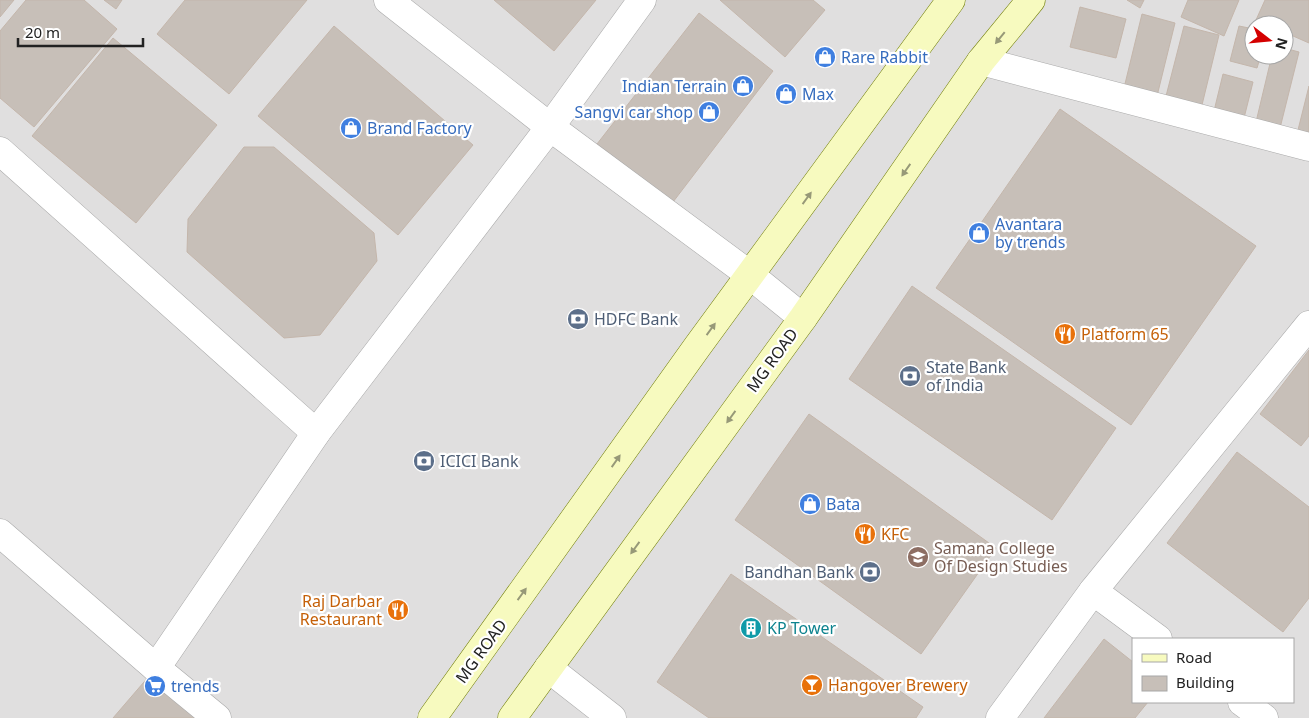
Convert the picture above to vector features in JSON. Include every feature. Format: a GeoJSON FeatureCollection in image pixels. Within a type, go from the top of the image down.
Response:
{"type":"FeatureCollection","features":[{"type":"Feature","properties":{"kind":"main road","name":"MG ROAD"},"geometry":{"type":"LineString","coordinates":[[432,718],[750,275],[951,0]]}},
{"type":"Feature","properties":{"kind":"main road","name":"MG ROAD"},"geometry":{"type":"LineString","coordinates":[[512,718],[803,318],[981,61],[1031,0]]}},
{"type":"Feature","properties":{"kind":"street"},"geometry":{"type":"LineString","coordinates":[[388,0],[550,127],[750,275],[803,318]]}},
{"type":"Feature","properties":{"kind":"street"},"geometry":{"type":"LineString","coordinates":[[156,668],[316,433],[550,127],[642,0]]}},
{"type":"Feature","properties":{"kind":"street"},"geometry":{"type":"LineString","coordinates":[[981,61],[1309,146]]}},
{"type":"Feature","properties":{"kind":"street"},"geometry":{"type":"LineString","coordinates":[[0,151],[316,433]]}},
{"type":"Feature","properties":{"kind":"street"},"geometry":{"type":"LineString","coordinates":[[1000,718],[1093,591],[1309,325]]}},
{"type":"Feature","properties":{"kind":"street"},"geometry":{"type":"LineString","coordinates":[[0,533],[156,668],[217,718]]}},
{"type":"Feature","properties":{"kind":"street"},"geometry":{"type":"LineString","coordinates":[[1093,591],[1157,638]]}},
{"type":"Feature","properties":{"kind":"street"},"geometry":{"type":"LineString","coordinates":[[548,668],[612,718]]}},
{"type":"Feature","properties":{"kind":"street"},"geometry":{"type":"LineString","coordinates":[[1243,703],[1264,718]]}},
{"type":"Feature","properties":{"kind":"shaded area"},"geometry":{"type":"Polygon","coordinates":[[[0,0],[1309,0],[1309,718],[0,718],[0,0]]]}},
{"type":"Feature","properties":{"kind":"building"},"geometry":{"type":"Polygon","coordinates":[[[0,0],[14,0],[0,17],[0,0]]]}},
{"type":"Feature","properties":{"kind":"building"},"geometry":{"type":"Polygon","coordinates":[[[26,0],[84,0],[117,29],[34,127],[0,98],[0,31],[26,0]]]}},
{"type":"Feature","properties":{"kind":"building"},"geometry":{"type":"Polygon","coordinates":[[[104,0],[122,0],[116,9],[104,0]]]}},
{"type":"Feature","properties":{"kind":"building"},"geometry":{"type":"Polygon","coordinates":[[[185,0],[307,0],[229,94],[157,34],[185,0]]]}},
{"type":"Feature","properties":{"kind":"building"},"geometry":{"type":"Polygon","coordinates":[[[494,0],[596,0],[554,51],[494,0]]]}},
{"type":"Feature","properties":{"kind":"building"},"geometry":{"type":"Polygon","coordinates":[[[720,0],[813,0],[825,10],[785,57],[720,0]]]}},
{"type":"Feature","properties":{"kind":"building"},"geometry":{"type":"Polygon","coordinates":[[[1127,0],[1144,0],[1140,8],[1127,0]]]}},
{"type":"Feature","properties":{"kind":"building"},"geometry":{"type":"Polygon","coordinates":[[[1188,0],[1239,0],[1224,36],[1181,17],[1188,0]]]}},
{"type":"Feature","properties":{"kind":"building"},"geometry":{"type":"Polygon","coordinates":[[[1265,0],[1309,0],[1309,43],[1294,36],[1294,15],[1258,15],[1265,0]]]}},
{"type":"Feature","properties":{"kind":"building"},"geometry":{"type":"Polygon","coordinates":[[[1080,7],[1126,19],[1116,58],[1070,47],[1080,7]]]}},
{"type":"Feature","properties":{"kind":"building"},"geometry":{"type":"Polygon","coordinates":[[[699,13],[773,71],[673,202],[597,144],[699,13]]]}},
{"type":"Feature","properties":{"kind":"building"},"geometry":{"type":"Polygon","coordinates":[[[1142,14],[1175,23],[1157,96],[1124,88],[1142,14]]]}},
{"type":"Feature","properties":{"kind":"building"},"geometry":{"type":"Polygon","coordinates":[[[334,26],[473,145],[398,235],[258,116],[334,26]]]}},
{"type":"Feature","properties":{"kind":"building"},"geometry":{"type":"Polygon","coordinates":[[[1184,26],[1219,35],[1201,109],[1165,100],[1184,26]]]}},
{"type":"Feature","properties":{"kind":"building"},"geometry":{"type":"Polygon","coordinates":[[[1239,26],[1244,27],[1244,65],[1230,61],[1239,26]]]}},
{"type":"Feature","properties":{"kind":"building"},"geometry":{"type":"Polygon","coordinates":[[[113,38],[217,125],[136,223],[32,136],[113,38]]]}},
{"type":"Feature","properties":{"kind":"building"},"geometry":{"type":"Polygon","coordinates":[[[1294,51],[1299,52],[1280,128],[1256,122],[1270,65],[1294,65],[1294,51]]]}},
{"type":"Feature","properties":{"kind":"building"},"geometry":{"type":"Polygon","coordinates":[[[1245,65],[1258,65],[1257,68],[1245,65]]]}},
{"type":"Feature","properties":{"kind":"building"},"geometry":{"type":"Polygon","coordinates":[[[1223,74],[1253,82],[1244,118],[1214,111],[1223,74]]]}},
{"type":"Feature","properties":{"kind":"building"},"geometry":{"type":"Polygon","coordinates":[[[1309,86],[1309,133],[1298,130],[1309,86]]]}},
{"type":"Feature","properties":{"kind":"building"},"geometry":{"type":"Polygon","coordinates":[[[1060,109],[1256,246],[1131,425],[936,288],[1060,109]]]}},
{"type":"Feature","properties":{"kind":"building"},"geometry":{"type":"Polygon","coordinates":[[[244,147],[274,147],[374,233],[377,261],[320,335],[284,338],[187,252],[188,219],[244,147]]]}},
{"type":"Feature","properties":{"kind":"building"},"geometry":{"type":"Polygon","coordinates":[[[912,286],[1116,428],[1052,520],[849,379],[912,286]]]}},
{"type":"Feature","properties":{"kind":"building"},"geometry":{"type":"Polygon","coordinates":[[[1309,350],[1309,436],[1301,446],[1260,414],[1309,350]]]}},
{"type":"Feature","properties":{"kind":"building","name":"KFC"},"geometry":{"type":"Polygon","coordinates":[[[809,414],[996,548],[921,654],[735,520],[809,414]]]}},
{"type":"Feature","properties":{"kind":"building"},"geometry":{"type":"Polygon","coordinates":[[[1237,452],[1309,507],[1309,598],[1283,632],[1167,543],[1237,452]]]}},
{"type":"Feature","properties":{"kind":"building","name":"KP Tower"},"geometry":{"type":"Polygon","coordinates":[[[731,574],[923,707],[916,718],[709,718],[657,682],[731,574]]]}},
{"type":"Feature","properties":{"kind":"building"},"geometry":{"type":"Polygon","coordinates":[[[1104,639],[1132,661],[1132,703],[1147,703],[1135,718],[1044,718],[1104,639]]]}},
{"type":"Feature","properties":{"kind":"building","name":"trends"},"geometry":{"type":"Polygon","coordinates":[[[156,668],[198,718],[113,718],[156,668]]]}},
{"type":"Feature","properties":{"kind":"place","name":"Rare Rabbit"},"geometry":{"type":"Point","coordinates":[825,57]}},
{"type":"Feature","properties":{"kind":"place","name":"Indian Terrain"},"geometry":{"type":"Point","coordinates":[743,86]}},
{"type":"Feature","properties":{"kind":"place","name":"Max"},"geometry":{"type":"Point","coordinates":[786,94]}},
{"type":"Feature","properties":{"kind":"place","name":"Sangvi car shop"},"geometry":{"type":"Point","coordinates":[709,112]}},
{"type":"Feature","properties":{"kind":"place","name":"Brand Factory"},"geometry":{"type":"Point","coordinates":[351,128]}},
{"type":"Feature","properties":{"kind":"place","name":"Avantara by trends"},"geometry":{"type":"Point","coordinates":[979,233]}},
{"type":"Feature","properties":{"kind":"place","name":"HDFC Bank"},"geometry":{"type":"Point","coordinates":[578,319]}},
{"type":"Feature","properties":{"kind":"place","name":"Platform 65"},"geometry":{"type":"Point","coordinates":[1065,334]}},
{"type":"Feature","properties":{"kind":"place","name":"State Bank of India"},"geometry":{"type":"Point","coordinates":[910,376]}},
{"type":"Feature","properties":{"kind":"place","name":"ICICI Bank"},"geometry":{"type":"Point","coordinates":[424,461]}},
{"type":"Feature","properties":{"kind":"place","name":"Bata"},"geometry":{"type":"Point","coordinates":[810,504]}},
{"type":"Feature","properties":{"kind":"place","name":"KFC"},"geometry":{"type":"Point","coordinates":[865,534]}},
{"type":"Feature","properties":{"kind":"place","name":"Samana College Of Design Studies"},"geometry":{"type":"Point","coordinates":[918,557]}},
{"type":"Feature","properties":{"kind":"place","name":"Bandhan Bank"},"geometry":{"type":"Point","coordinates":[870,572]}},
{"type":"Feature","properties":{"kind":"place","name":"Raj Darbar Restaurant"},"geometry":{"type":"Point","coordinates":[398,610]}},
{"type":"Feature","properties":{"kind":"place","name":"KP Tower"},"geometry":{"type":"Point","coordinates":[751,628]}},
{"type":"Feature","properties":{"kind":"place","name":"Hangover Brewery"},"geometry":{"type":"Point","coordinates":[812,685]}},
{"type":"Feature","properties":{"kind":"place","name":"trends"},"geometry":{"type":"Point","coordinates":[155,686]}}]}
